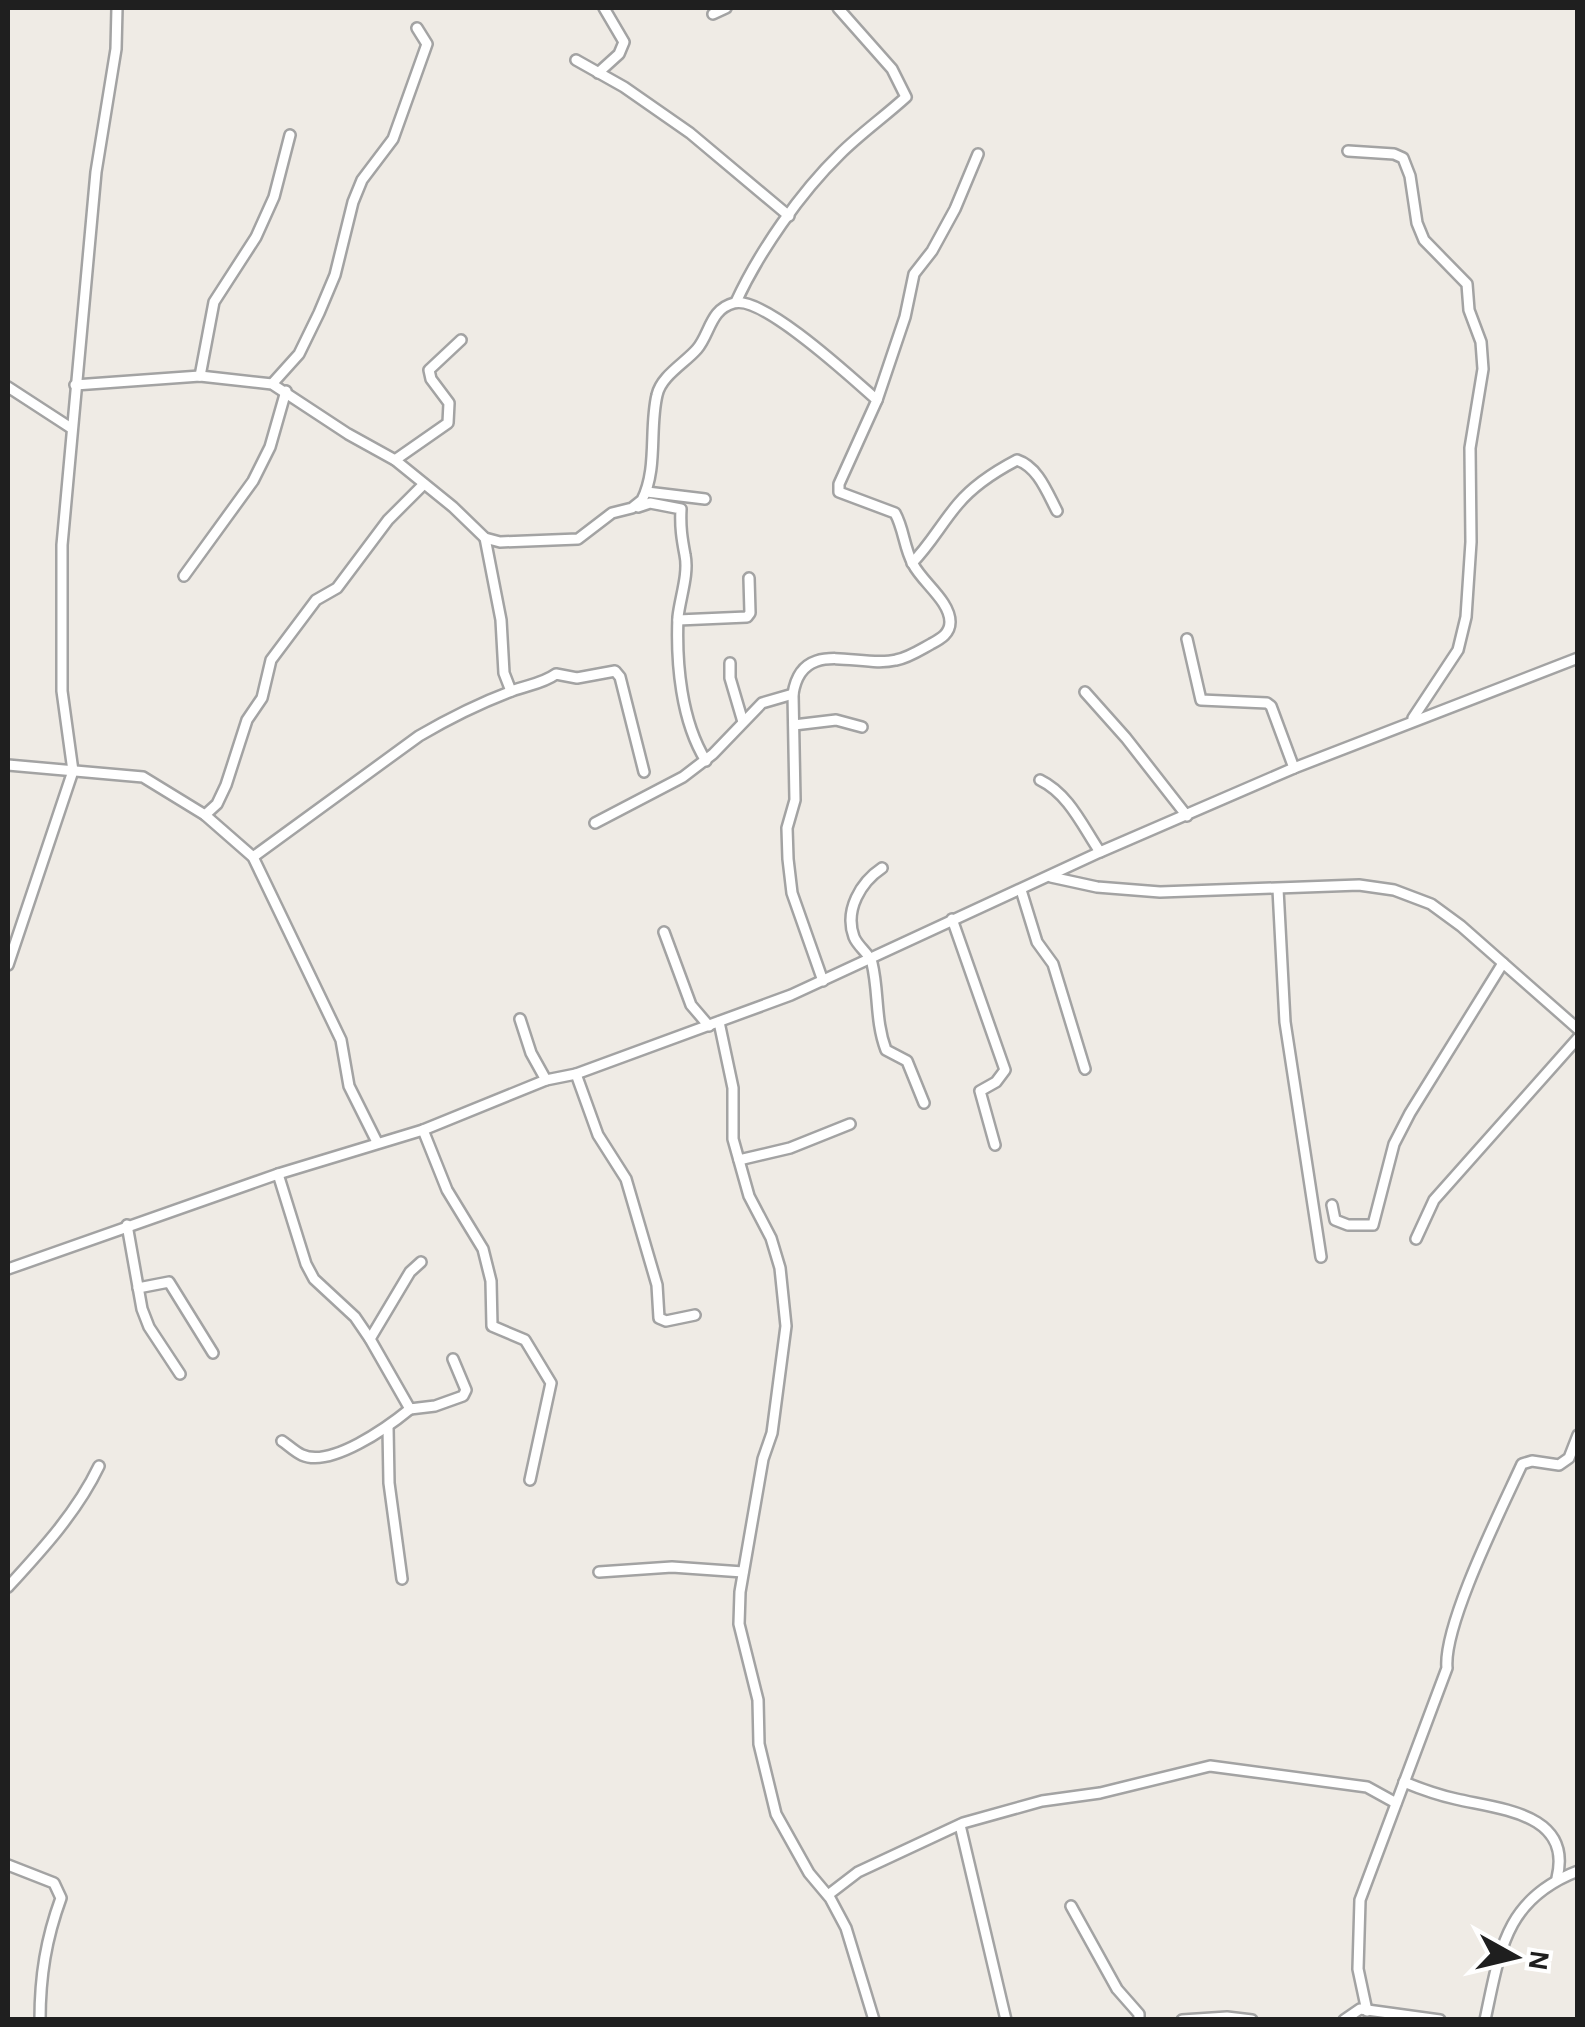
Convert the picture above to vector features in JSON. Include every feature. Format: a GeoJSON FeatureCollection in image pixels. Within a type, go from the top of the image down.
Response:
{"type":"FeatureCollection","features":[{"type":"Feature","properties":{"kind":"street"},"geometry":{"type":"LineString","coordinates":[[8,965],[73,771],[62,672],[62,544],[96,172],[116,49],[118,8]]}},
{"type":"Feature","properties":{"kind":"street"},"geometry":{"type":"LineString","coordinates":[[598,74],[619,54],[624,42],[604,8]]}},
{"type":"Feature","properties":{"kind":"street"},"geometry":{"type":"LineString","coordinates":[[713,14],[726,8]]}},
{"type":"Feature","properties":{"kind":"street"},"geometry":{"type":"LineString","coordinates":[[736,302],[752,267],[804,192],[842,152],[906,98],[892,69],[838,8]]}},
{"type":"Feature","properties":{"kind":"street"},"geometry":{"type":"LineString","coordinates":[[272,384],[299,354],[335,276],[362,180],[393,139],[426,44],[416,28]]}},
{"type":"Feature","properties":{"kind":"street"},"geometry":{"type":"LineString","coordinates":[[576,60],[624,86],[690,133],[789,216]]}},
{"type":"Feature","properties":{"kind":"street"},"geometry":{"type":"LineString","coordinates":[[200,376],[214,302],[256,237],[274,197],[290,136]]}},
{"type":"Feature","properties":{"kind":"street"},"geometry":{"type":"LineString","coordinates":[[1348,151],[1403,158],[1424,240],[1464,280],[1470,316],[1481,342],[1483,369],[1470,448],[1471,542],[1466,617],[1458,650],[1412,720]]}},
{"type":"Feature","properties":{"kind":"street"},"geometry":{"type":"LineString","coordinates":[[823,980],[792,893],[788,859],[787,828],[795,800],[795,677],[824,658],[894,661],[946,634],[950,624],[948,612],[912,563],[895,514],[840,492],[839,484],[877,400],[905,317],[914,274],[932,252],[978,154]]}},
{"type":"Feature","properties":{"kind":"street"},"geometry":{"type":"LineString","coordinates":[[632,508],[640,504],[647,492],[657,390],[696,350],[722,308],[736,302],[760,307],[877,400]]}},
{"type":"Feature","properties":{"kind":"street"},"geometry":{"type":"LineString","coordinates":[[395,460],[448,424],[450,404],[429,370],[461,340]]}},
{"type":"Feature","properties":{"kind":"street"},"geometry":{"type":"LineString","coordinates":[[74,385],[200,376],[272,384],[395,460],[485,538],[538,542],[578,539],[612,513],[650,503],[681,509],[685,555],[678,620],[680,669],[694,743],[706,761]]}},
{"type":"Feature","properties":{"kind":"street"},"geometry":{"type":"LineString","coordinates":[[8,387],[71,428]]}},
{"type":"Feature","properties":{"kind":"street"},"geometry":{"type":"LineString","coordinates":[[184,576],[254,481],[270,447],[286,391]]}},
{"type":"Feature","properties":{"kind":"street"},"geometry":{"type":"LineString","coordinates":[[912,563],[958,503],[995,472],[1017,460],[1026,463],[1037,476],[1058,511]]}},
{"type":"Feature","properties":{"kind":"street"},"geometry":{"type":"LineString","coordinates":[[205,814],[217,804],[226,785],[247,720],[262,698],[271,660],[316,600],[338,588],[388,520],[424,484]]}},
{"type":"Feature","properties":{"kind":"street"},"geometry":{"type":"LineString","coordinates":[[647,492],[705,499]]}},
{"type":"Feature","properties":{"kind":"street"},"geometry":{"type":"LineString","coordinates":[[485,538],[501,620],[504,673],[511,691]]}},
{"type":"Feature","properties":{"kind":"street"},"geometry":{"type":"LineString","coordinates":[[678,620],[747,618],[750,578]]}},
{"type":"Feature","properties":{"kind":"street"},"geometry":{"type":"LineString","coordinates":[[1187,639],[1201,700],[1267,702],[1272,706],[1294,768]]}},
{"type":"Feature","properties":{"kind":"street"},"geometry":{"type":"LineString","coordinates":[[8,1269],[278,1174],[423,1130],[546,1080],[576,1074],[714,1024],[872,960],[952,919],[1294,768],[1578,658]]}},
{"type":"Feature","properties":{"kind":"street"},"geometry":{"type":"LineString","coordinates":[[730,663],[730,678],[743,722]]}},
{"type":"Feature","properties":{"kind":"street"},"geometry":{"type":"LineString","coordinates":[[253,857],[419,736],[511,691],[556,674],[577,678],[615,671],[620,677],[644,772]]}},
{"type":"Feature","properties":{"kind":"street"},"geometry":{"type":"LineString","coordinates":[[1085,692],[1187,816]]}},
{"type":"Feature","properties":{"kind":"street"},"geometry":{"type":"LineString","coordinates":[[595,823],[683,777],[706,761],[762,703],[792,694]]}},
{"type":"Feature","properties":{"kind":"street"},"geometry":{"type":"LineString","coordinates":[[794,725],[836,720],[862,727]]}},
{"type":"Feature","properties":{"kind":"street"},"geometry":{"type":"LineString","coordinates":[[8,764],[143,778],[205,814],[253,857],[342,1040],[348,1086],[378,1142]]}},
{"type":"Feature","properties":{"kind":"street"},"geometry":{"type":"LineString","coordinates":[[1040,780],[1069,803],[1100,852]]}},
{"type":"Feature","properties":{"kind":"street"},"geometry":{"type":"LineString","coordinates":[[882,868],[865,880],[852,910],[854,938],[872,960],[879,1032],[886,1050],[907,1061],[924,1103]]}},
{"type":"Feature","properties":{"kind":"street"},"geometry":{"type":"LineString","coordinates":[[1052,877],[1097,887],[1160,892],[1359,884],[1394,890],[1431,904],[1578,1029]]}},
{"type":"Feature","properties":{"kind":"street"},"geometry":{"type":"LineString","coordinates":[[1021,890],[1037,942],[1053,964],[1085,1068]]}},
{"type":"Feature","properties":{"kind":"street"},"geometry":{"type":"LineString","coordinates":[[1278,890],[1285,1022],[1321,1256]]}},
{"type":"Feature","properties":{"kind":"street"},"geometry":{"type":"LineString","coordinates":[[952,919],[1005,1070],[996,1082],[980,1091],[995,1145]]}},
{"type":"Feature","properties":{"kind":"street"},"geometry":{"type":"LineString","coordinates":[[664,932],[691,1005],[714,1024],[733,1088],[734,1138],[739,1160],[749,1196],[777,1257],[786,1326],[772,1433],[763,1459],[743,1572],[739,1624],[758,1700],[758,1744],[769,1793],[795,1848],[846,1928],[874,2020]]}},
{"type":"Feature","properties":{"kind":"street"},"geometry":{"type":"LineString","coordinates":[[1332,1205],[1335,1220],[1348,1225],[1373,1225],[1394,1144],[1504,964]]}},
{"type":"Feature","properties":{"kind":"street"},"geometry":{"type":"LineString","coordinates":[[520,1019],[531,1053],[546,1080]]}},
{"type":"Feature","properties":{"kind":"street"},"geometry":{"type":"LineString","coordinates":[[1416,1239],[1434,1200],[1578,1038]]}},
{"type":"Feature","properties":{"kind":"street"},"geometry":{"type":"LineString","coordinates":[[576,1074],[598,1135],[626,1179],[657,1286],[658,1318],[666,1321],[695,1315]]}},
{"type":"Feature","properties":{"kind":"street"},"geometry":{"type":"LineString","coordinates":[[739,1160],[790,1148],[850,1124]]}},
{"type":"Feature","properties":{"kind":"street"},"geometry":{"type":"LineString","coordinates":[[423,1130],[447,1190],[483,1249],[491,1281],[492,1326],[524,1340],[551,1383],[530,1480]]}},
{"type":"Feature","properties":{"kind":"street"},"geometry":{"type":"LineString","coordinates":[[278,1174],[314,1279],[355,1317],[410,1410]]}},
{"type":"Feature","properties":{"kind":"street"},"geometry":{"type":"LineString","coordinates":[[128,1225],[149,1327],[180,1374]]}},
{"type":"Feature","properties":{"kind":"street"},"geometry":{"type":"LineString","coordinates":[[370,1339],[420,1262]]}},
{"type":"Feature","properties":{"kind":"street"},"geometry":{"type":"LineString","coordinates":[[138,1288],[169,1282],[212,1353]]}},
{"type":"Feature","properties":{"kind":"street"},"geometry":{"type":"LineString","coordinates":[[282,1441],[304,1456],[318,1457],[354,1446],[410,1410],[463,1396],[466,1390],[453,1359]]}},
{"type":"Feature","properties":{"kind":"street"},"geometry":{"type":"LineString","coordinates":[[388,1427],[389,1482],[402,1580]]}},
{"type":"Feature","properties":{"kind":"street"},"geometry":{"type":"LineString","coordinates":[[1367,2010],[1358,1969],[1360,1900],[1447,1668],[1446,1650],[1479,1559],[1522,1464],[1532,1461],[1559,1465],[1569,1458],[1578,1435]]}},
{"type":"Feature","properties":{"kind":"street"},"geometry":{"type":"LineString","coordinates":[[8,1587],[62,1526],[86,1493],[99,1466]]}},
{"type":"Feature","properties":{"kind":"street"},"geometry":{"type":"LineString","coordinates":[[598,1572],[672,1567],[743,1572]]}},
{"type":"Feature","properties":{"kind":"street"},"geometry":{"type":"LineString","coordinates":[[828,1895],[858,1872],[960,1825],[1008,1809],[1100,1793],[1210,1766],[1367,1787],[1396,1804]]}},
{"type":"Feature","properties":{"kind":"street"},"geometry":{"type":"LineString","coordinates":[[1404,1782],[1434,1794],[1514,1810],[1544,1826],[1561,1863],[1557,1878]]}},
{"type":"Feature","properties":{"kind":"street"},"geometry":{"type":"LineString","coordinates":[[960,1825],[1006,2020]]}},
{"type":"Feature","properties":{"kind":"street"},"geometry":{"type":"LineString","coordinates":[[8,1865],[54,1884],[61,1898],[49,1930],[39,1982],[40,2020]]}},
{"type":"Feature","properties":{"kind":"street"},"geometry":{"type":"LineString","coordinates":[[1484,2020],[1500,1956],[1519,1909],[1557,1878],[1578,1871]]}},
{"type":"Feature","properties":{"kind":"street"},"geometry":{"type":"LineString","coordinates":[[1070,1906],[1139,2020]]}},
{"type":"Feature","properties":{"kind":"street"},"geometry":{"type":"LineString","coordinates":[[1344,2020],[1360,2009],[1440,2020]]}},
{"type":"Feature","properties":{"kind":"street"},"geometry":{"type":"LineString","coordinates":[[1182,2020],[1252,2020]]}}]}
